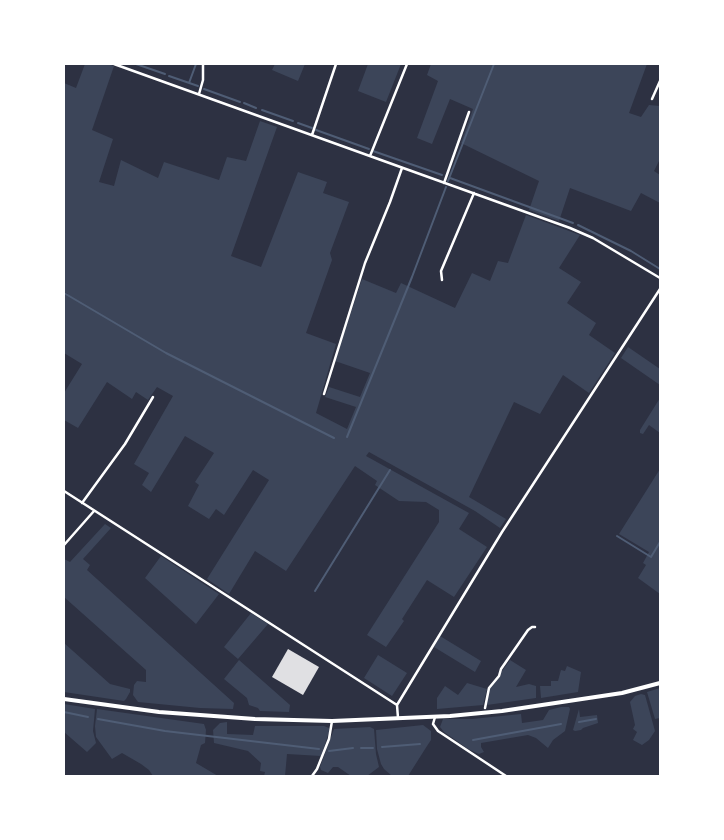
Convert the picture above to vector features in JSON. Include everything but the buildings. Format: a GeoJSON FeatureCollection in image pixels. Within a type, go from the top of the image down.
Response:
{"type":"FeatureCollection","features":[{"type":"Feature","properties":{"kind":"main road"},"geometry":{"type":"LineString","coordinates":[[64,699],[159,712],[255,719],[332,721],[434,717],[502,711],[622,693],[660,683]]}},
{"type":"Feature","properties":{"kind":"street"},"geometry":{"type":"LineString","coordinates":[[114,64],[593,238],[660,278]]}},
{"type":"Feature","properties":{"kind":"street"},"geometry":{"type":"LineString","coordinates":[[199,94],[203,80],[204,64]]}},
{"type":"Feature","properties":{"kind":"street"},"geometry":{"type":"LineString","coordinates":[[312,135],[336,64]]}},
{"type":"Feature","properties":{"kind":"street"},"geometry":{"type":"LineString","coordinates":[[370,156],[407,64]]}},
{"type":"Feature","properties":{"kind":"street"},"geometry":{"type":"LineString","coordinates":[[652,99],[660,81]]}},
{"type":"Feature","properties":{"kind":"street"},"geometry":{"type":"LineString","coordinates":[[444,183],[469,112]]}},
{"type":"Feature","properties":{"kind":"street"},"geometry":{"type":"LineString","coordinates":[[324,394],[365,263],[402,168]]}},
{"type":"Feature","properties":{"kind":"street"},"geometry":{"type":"LineString","coordinates":[[442,280],[441,271],[474,194]]}},
{"type":"Feature","properties":{"kind":"street"},"geometry":{"type":"LineString","coordinates":[[399,719],[397,704],[502,532],[660,290]]}},
{"type":"Feature","properties":{"kind":"street"},"geometry":{"type":"LineString","coordinates":[[82,503],[125,444],[153,397]]}},
{"type":"Feature","properties":{"kind":"street"},"geometry":{"type":"LineString","coordinates":[[64,491],[397,704]]}},
{"type":"Feature","properties":{"kind":"street"},"geometry":{"type":"LineString","coordinates":[[64,545],[94,511]]}},
{"type":"Feature","properties":{"kind":"street"},"geometry":{"type":"LineString","coordinates":[[485,708],[489,688],[499,676],[501,669],[528,630],[535,627]]}},
{"type":"Feature","properties":{"kind":"street"},"geometry":{"type":"LineString","coordinates":[[434,717],[433,724],[438,731],[506,776]]}},
{"type":"Feature","properties":{"kind":"street"},"geometry":{"type":"LineString","coordinates":[[312,776],[317,769],[329,739],[332,721]]}},
{"type":"Feature","properties":{"kind":"shaded area"},"geometry":{"type":"Polygon","coordinates":[[[85,64],[108,64],[114,66],[92,130],[113,139],[99,182],[114,186],[121,160],[158,178],[164,162],[219,180],[227,157],[246,161],[260,121],[277,127],[231,256],[261,267],[298,172],[327,182],[323,193],[349,202],[330,253],[332,260],[306,333],[336,344],[316,413],[347,429],[356,407],[325,397],[329,387],[360,397],[370,373],[335,361],[362,279],[396,293],[401,283],[455,308],[472,273],[490,281],[498,261],[508,263],[526,215],[580,235],[559,268],[581,282],[567,303],[596,323],[589,335],[615,353],[589,393],[563,375],[540,414],[514,402],[469,497],[506,519],[500,528],[475,511],[369,452],[366,456],[469,513],[459,529],[487,547],[454,597],[427,580],[402,619],[404,621],[386,647],[367,635],[439,522],[439,510],[426,502],[399,501],[375,485],[377,481],[355,466],[286,571],[255,551],[229,594],[207,579],[269,480],[253,470],[224,515],[216,509],[209,519],[188,506],[199,485],[195,482],[214,453],[185,436],[151,492],[142,485],[149,473],[134,464],[173,396],[157,387],[148,400],[136,392],[132,399],[107,382],[78,428],[64,420],[64,393],[82,364],[64,353],[64,294],[68,294],[64,292],[64,83],[76,88],[85,64]]]}},
{"type":"Feature","properties":{"kind":"shaded area"},"geometry":{"type":"Polygon","coordinates":[[[275,64],[305,64],[298,81],[272,70],[275,64]]]}},
{"type":"Feature","properties":{"kind":"shaded area"},"geometry":{"type":"Polygon","coordinates":[[[368,64],[401,64],[386,102],[358,91],[368,64]]]}},
{"type":"Feature","properties":{"kind":"shaded area"},"geometry":{"type":"Polygon","coordinates":[[[431,64],[647,64],[629,113],[641,117],[649,105],[660,106],[660,159],[654,171],[660,175],[660,203],[641,193],[631,211],[570,188],[559,221],[529,210],[539,181],[461,143],[473,109],[450,99],[432,144],[417,138],[438,81],[427,75],[431,64]]]}},
{"type":"Feature","properties":{"kind":"shaded area"},"geometry":{"type":"Polygon","coordinates":[[[628,347],[660,369],[660,385],[621,358],[628,347]]]}},
{"type":"Feature","properties":{"kind":"shaded area"},"geometry":{"type":"Polygon","coordinates":[[[660,398],[660,433],[649,425],[643,434],[640,433],[640,430],[660,398]]]}},
{"type":"Feature","properties":{"kind":"shaded area"},"geometry":{"type":"Polygon","coordinates":[[[660,469],[660,594],[638,578],[646,565],[643,563],[649,552],[619,534],[660,469]]]}},
{"type":"Feature","properties":{"kind":"shaded area"},"geometry":{"type":"Polygon","coordinates":[[[105,524],[111,528],[83,559],[90,565],[87,570],[234,703],[233,709],[138,702],[133,695],[134,685],[137,681],[146,682],[146,670],[64,597],[64,559],[70,562],[105,524]]]}},
{"type":"Feature","properties":{"kind":"shaded area"},"geometry":{"type":"Polygon","coordinates":[[[161,556],[219,594],[196,624],[145,578],[161,556]]]}},
{"type":"Feature","properties":{"kind":"shaded area"},"geometry":{"type":"Polygon","coordinates":[[[251,613],[268,624],[238,659],[224,647],[251,613]]]}},
{"type":"Feature","properties":{"kind":"shaded area"},"geometry":{"type":"Polygon","coordinates":[[[440,636],[481,661],[475,672],[434,647],[440,636]]]}},
{"type":"Feature","properties":{"kind":"shaded area"},"geometry":{"type":"Polygon","coordinates":[[[64,643],[110,684],[130,689],[126,699],[124,701],[64,692],[64,643]]]}},
{"type":"Feature","properties":{"kind":"shaded area"},"geometry":{"type":"Polygon","coordinates":[[[378,655],[407,673],[392,696],[364,678],[378,655]]]}},
{"type":"Feature","properties":{"kind":"shaded area"},"geometry":{"type":"Polygon","coordinates":[[[239,660],[290,705],[289,712],[260,711],[258,708],[249,705],[247,698],[224,679],[239,660]]]}},
{"type":"Feature","properties":{"kind":"shaded area"},"geometry":{"type":"Polygon","coordinates":[[[510,660],[526,670],[516,687],[529,684],[536,686],[536,698],[487,705],[489,689],[510,660]]]}},
{"type":"Feature","properties":{"kind":"shaded area"},"geometry":{"type":"Polygon","coordinates":[[[567,666],[581,672],[578,692],[541,698],[540,686],[551,686],[551,681],[558,681],[561,670],[565,671],[567,666]]]}},
{"type":"Feature","properties":{"kind":"shaded area"},"geometry":{"type":"Polygon","coordinates":[[[467,683],[487,689],[483,705],[437,709],[437,698],[445,686],[458,695],[467,683]]]}},
{"type":"Feature","properties":{"kind":"shaded area"},"geometry":{"type":"Polygon","coordinates":[[[660,688],[660,718],[655,719],[647,692],[660,688]]]}},
{"type":"Feature","properties":{"kind":"shaded area"},"geometry":{"type":"Polygon","coordinates":[[[645,695],[655,731],[649,740],[642,745],[633,740],[637,732],[633,729],[635,725],[630,702],[635,696],[645,695]]]}},
{"type":"Feature","properties":{"kind":"shaded area"},"geometry":{"type":"Polygon","coordinates":[[[64,704],[95,709],[93,731],[96,743],[87,752],[64,732],[64,704]]]}},
{"type":"Feature","properties":{"kind":"shaded area"},"geometry":{"type":"Polygon","coordinates":[[[569,707],[570,709],[565,731],[553,740],[548,748],[536,738],[528,735],[481,743],[484,752],[479,754],[468,749],[440,727],[443,719],[472,719],[521,714],[522,723],[543,720],[549,710],[569,707]]]}},
{"type":"Feature","properties":{"kind":"shaded area"},"geometry":{"type":"Polygon","coordinates":[[[97,709],[204,724],[206,730],[205,743],[201,745],[196,763],[218,776],[153,776],[141,764],[122,753],[112,759],[96,737],[97,709]]]}},
{"type":"Feature","properties":{"kind":"shaded area"},"geometry":{"type":"Polygon","coordinates":[[[579,709],[580,717],[597,715],[598,723],[581,730],[573,730],[579,709]]]}},
{"type":"Feature","properties":{"kind":"shaded area"},"geometry":{"type":"Polygon","coordinates":[[[227,722],[227,734],[253,735],[255,726],[324,726],[329,728],[329,732],[321,756],[287,754],[285,776],[264,776],[265,772],[260,771],[261,763],[248,751],[214,743],[213,730],[220,723],[227,722]]]}},
{"type":"Feature","properties":{"kind":"shaded area"},"geometry":{"type":"Polygon","coordinates":[[[423,725],[431,731],[431,740],[408,776],[392,776],[381,764],[377,749],[376,730],[423,725]]]}},
{"type":"Feature","properties":{"kind":"shaded area"},"geometry":{"type":"Polygon","coordinates":[[[370,727],[374,729],[379,767],[367,776],[351,776],[338,767],[333,767],[328,773],[321,770],[320,767],[334,729],[370,727]]]}},
{"type":"Feature","properties":{"kind":"waterway"},"geometry":{"type":"LineString","coordinates":[[136,64],[165,74]]}},
{"type":"Feature","properties":{"kind":"waterway"},"geometry":{"type":"LineString","coordinates":[[189,83],[196,64]]}},
{"type":"Feature","properties":{"kind":"waterway"},"geometry":{"type":"LineString","coordinates":[[448,181],[494,64]]}},
{"type":"Feature","properties":{"kind":"waterway"},"geometry":{"type":"LineString","coordinates":[[169,76],[198,86]]}},
{"type":"Feature","properties":{"kind":"waterway"},"geometry":{"type":"LineString","coordinates":[[204,89],[240,102]]}},
{"type":"Feature","properties":{"kind":"waterway"},"geometry":{"type":"LineString","coordinates":[[244,103],[256,108]]}},
{"type":"Feature","properties":{"kind":"waterway"},"geometry":{"type":"LineString","coordinates":[[262,110],[293,121]]}},
{"type":"Feature","properties":{"kind":"waterway"},"geometry":{"type":"LineString","coordinates":[[298,123],[312,128]]}},
{"type":"Feature","properties":{"kind":"waterway"},"geometry":{"type":"LineString","coordinates":[[316,130],[369,149]]}},
{"type":"Feature","properties":{"kind":"waterway"},"geometry":{"type":"LineString","coordinates":[[373,151],[442,175]]}},
{"type":"Feature","properties":{"kind":"waterway"},"geometry":{"type":"LineString","coordinates":[[450,178],[573,223]]}},
{"type":"Feature","properties":{"kind":"waterway"},"geometry":{"type":"LineString","coordinates":[[347,437],[412,277],[446,187]]}},
{"type":"Feature","properties":{"kind":"waterway"},"geometry":{"type":"LineString","coordinates":[[578,225],[631,251],[660,269]]}},
{"type":"Feature","properties":{"kind":"waterway"},"geometry":{"type":"LineString","coordinates":[[64,293],[166,353],[334,438]]}},
{"type":"Feature","properties":{"kind":"waterway"},"geometry":{"type":"LineString","coordinates":[[315,591],[390,470]]}},
{"type":"Feature","properties":{"kind":"waterway"},"geometry":{"type":"LineString","coordinates":[[617,536],[651,557],[660,542]]}},
{"type":"Feature","properties":{"kind":"waterway"},"geometry":{"type":"LineString","coordinates":[[64,712],[88,717]]}},
{"type":"Feature","properties":{"kind":"waterway"},"geometry":{"type":"LineString","coordinates":[[98,719],[165,731],[319,749]]}},
{"type":"Feature","properties":{"kind":"waterway"},"geometry":{"type":"LineString","coordinates":[[579,722],[596,719]]}},
{"type":"Feature","properties":{"kind":"waterway"},"geometry":{"type":"LineString","coordinates":[[473,740],[561,724]]}},
{"type":"Feature","properties":{"kind":"waterway"},"geometry":{"type":"LineString","coordinates":[[382,747],[420,744]]}},
{"type":"Feature","properties":{"kind":"waterway"},"geometry":{"type":"LineString","coordinates":[[329,751],[353,748]]}},
{"type":"Feature","properties":{"kind":"waterway"},"geometry":{"type":"LineString","coordinates":[[361,748],[373,748]]}}]}
